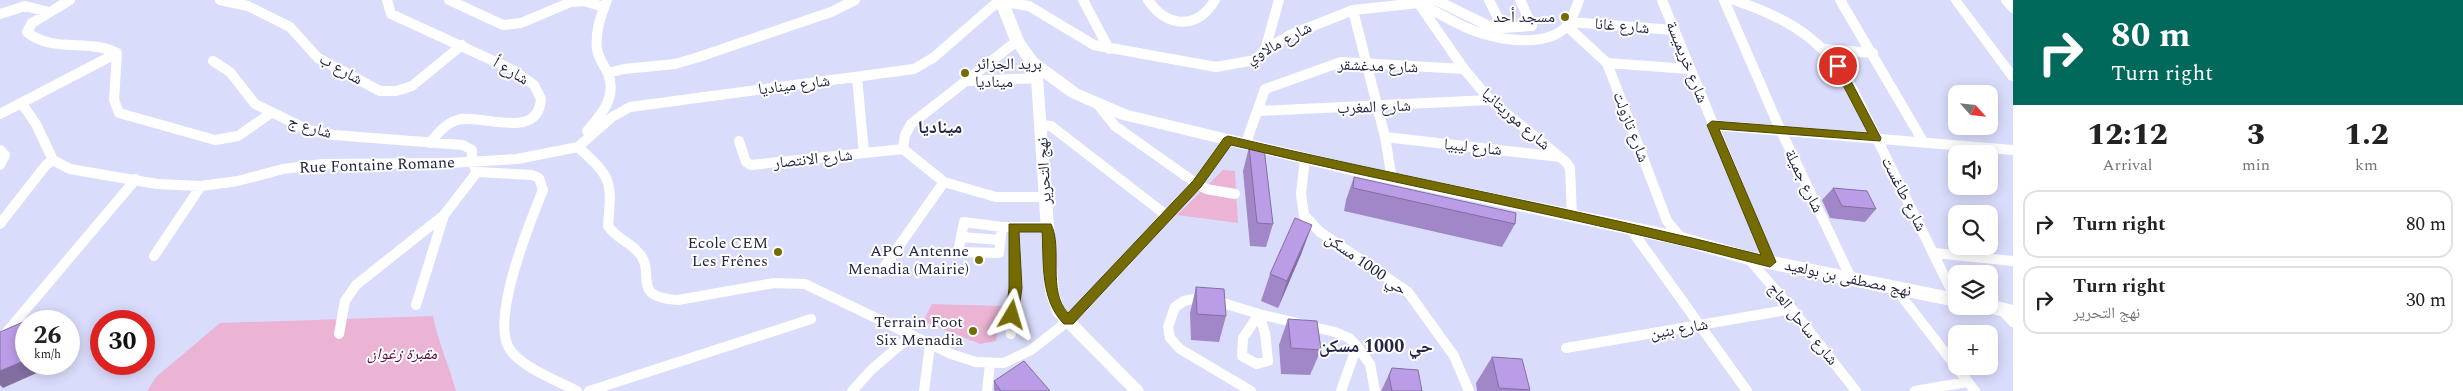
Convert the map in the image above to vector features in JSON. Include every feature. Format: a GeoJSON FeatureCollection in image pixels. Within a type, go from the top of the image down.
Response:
{"type":"FeatureCollection","features":[{"type":"Feature","properties":{"kind":"main road","name":"نهج مصطفى بن بولعيد"},"geometry":{"type":"LineString","coordinates":[[1001,2],[1017,41],[1038,73],[1099,106],[1124,115],[1305,158],[1358,175],[1392,179],[1517,211],[1572,217],[1630,228],[1682,239],[1748,258],[1948,298]]}},
{"type":"Feature","properties":{"kind":"street"},"geometry":{"type":"LineString","coordinates":[[70,0],[30,25],[28,34],[42,43],[61,46],[102,45],[117,54]]}},
{"type":"Feature","properties":{"kind":"street","name":"شارع ب"},"geometry":{"type":"LineString","coordinates":[[220,0],[248,6],[290,27],[318,58],[380,91],[396,91],[412,86],[462,45]]}},
{"type":"Feature","properties":{"kind":"street","name":"شارع أ"},"geometry":{"type":"LineString","coordinates":[[387,0],[391,14],[462,45],[525,76],[534,85],[541,99],[540,107],[530,118],[513,125],[470,118],[458,120],[441,129],[430,143]]}},
{"type":"Feature","properties":{"kind":"street"},"geometry":{"type":"LineString","coordinates":[[449,0],[503,25],[521,23],[571,2],[606,4],[597,40],[598,56],[608,74],[611,91],[609,103],[578,147],[603,170],[611,192],[608,226],[615,236],[638,251],[644,262],[647,287],[656,296],[678,300],[774,283],[798,283],[822,291],[951,354],[990,364],[1004,363],[1016,358],[1068,321],[1197,184],[1228,140]]}},
{"type":"Feature","properties":{"kind":"street"},"geometry":{"type":"LineString","coordinates":[[608,74],[624,69],[675,64],[699,57],[830,12],[855,0]]}},
{"type":"Feature","properties":{"kind":"street"},"geometry":{"type":"LineString","coordinates":[[1083,0],[1109,49]]}},
{"type":"Feature","properties":{"kind":"street"},"geometry":{"type":"LineString","coordinates":[[1148,0],[1163,16],[1182,20],[1202,16],[1215,0]]}},
{"type":"Feature","properties":{"kind":"street"},"geometry":{"type":"LineString","coordinates":[[1265,50],[1279,0]]}},
{"type":"Feature","properties":{"kind":"street"},"geometry":{"type":"LineString","coordinates":[[1489,0],[1503,28]]}},
{"type":"Feature","properties":{"kind":"street","name":"شارع مالاوي"},"geometry":{"type":"LineString","coordinates":[[1001,2],[1019,3],[1029,6],[1080,39],[1109,49],[1216,67],[1254,60],[1265,50],[1310,25],[1353,10],[1438,1],[1476,21],[1503,28],[1532,26],[1520,0]]}},
{"type":"Feature","properties":{"kind":"street"},"geometry":{"type":"LineString","coordinates":[[1416,2],[1471,30],[1508,39],[1548,37],[1568,24],[1579,0]]}},
{"type":"Feature","properties":{"kind":"street","name":"شارع خريميسة"},"geometry":{"type":"LineString","coordinates":[[1662,0],[1770,262]]}},
{"type":"Feature","properties":{"kind":"street","name":"شارع جميلة"},"geometry":{"type":"LineString","coordinates":[[1724,0],[1780,129],[1851,278]]}},
{"type":"Feature","properties":{"kind":"street","name":"شارع طاغست"},"geometry":{"type":"LineString","coordinates":[[1734,0],[1777,20],[1825,49],[1842,73],[1948,282]]}},
{"type":"Feature","properties":{"kind":"street"},"geometry":{"type":"LineString","coordinates":[[1840,0],[1873,53],[1924,143]]}},
{"type":"Feature","properties":{"kind":"street"},"geometry":{"type":"LineString","coordinates":[[1954,0],[2013,77]]}},
{"type":"Feature","properties":{"kind":"street"},"geometry":{"type":"LineString","coordinates":[[2006,0],[2013,8]]}},
{"type":"Feature","properties":{"kind":"street","name":"شارع ميناديا"},"geometry":{"type":"LineString","coordinates":[[578,147],[612,117],[630,107],[902,72],[924,64],[1001,2]]}},
{"type":"Feature","properties":{"kind":"street","name":"شارع موريتانيا"},"geometry":{"type":"LineString","coordinates":[[1416,2],[1464,69],[1490,100],[1561,157],[1570,168],[1572,217]]}},
{"type":"Feature","properties":{"kind":"street"},"geometry":{"type":"LineString","coordinates":[[0,14],[25,6],[49,12]]}},
{"type":"Feature","properties":{"kind":"street"},"geometry":{"type":"LineString","coordinates":[[1353,10],[1365,64],[1385,137],[1392,179]]}},
{"type":"Feature","properties":{"kind":"street","name":"شارع غانا"},"geometry":{"type":"LineString","coordinates":[[1568,24],[1674,30]]}},
{"type":"Feature","properties":{"kind":"street","name":"شارع تازولت"},"geometry":{"type":"LineString","coordinates":[[1568,24],[1607,63],[1667,221],[1682,239]]}},
{"type":"Feature","properties":{"kind":"street"},"geometry":{"type":"LineString","coordinates":[[1017,41],[968,81],[910,124],[905,134],[903,149],[944,182],[996,197],[1045,197]]}},
{"type":"Feature","properties":{"kind":"street"},"geometry":{"type":"LineString","coordinates":[[1825,49],[1873,53]]}},
{"type":"Feature","properties":{"kind":"street"},"geometry":{"type":"LineString","coordinates":[[0,114],[117,54]]}},
{"type":"Feature","properties":{"kind":"street"},"geometry":{"type":"LineString","coordinates":[[117,54],[115,105],[116,109],[124,116],[215,140],[238,136],[271,113]]}},
{"type":"Feature","properties":{"kind":"street","name":"شارع ج"},"geometry":{"type":"LineString","coordinates":[[213,61],[230,72],[255,104],[308,130],[334,135],[467,146],[473,153],[472,162]]}},
{"type":"Feature","properties":{"kind":"street"},"geometry":{"type":"LineString","coordinates":[[1607,63],[1689,69]]}},
{"type":"Feature","properties":{"kind":"street","name":"شارع مدغشقر"},"geometry":{"type":"LineString","coordinates":[[1248,144],[1248,136],[1265,89],[1332,64],[1464,69]]}},
{"type":"Feature","properties":{"kind":"street"},"geometry":{"type":"LineString","coordinates":[[968,81],[1038,73]]}},
{"type":"Feature","properties":{"kind":"street","name":"نهج التحرير"},"geometry":{"type":"LineString","coordinates":[[1038,73],[1052,292],[1058,311],[1137,391]]}},
{"type":"Feature","properties":{"kind":"street"},"geometry":{"type":"LineString","coordinates":[[857,77],[864,153]]}},
{"type":"Feature","properties":{"kind":"street","name":"شارع المغرب"},"geometry":{"type":"LineString","coordinates":[[1257,111],[1377,107],[1490,100]]}},
{"type":"Feature","properties":{"kind":"street"},"geometry":{"type":"LineString","coordinates":[[0,224],[46,165],[53,160],[36,124],[22,104]]}},
{"type":"Feature","properties":{"kind":"street"},"geometry":{"type":"LineString","coordinates":[[1099,106],[1115,126],[1197,184],[1206,189],[1235,194]]}},
{"type":"Feature","properties":{"kind":"street"},"geometry":{"type":"LineString","coordinates":[[1041,124],[1051,126],[1166,215]]}},
{"type":"Feature","properties":{"kind":"street"},"geometry":{"type":"LineString","coordinates":[[1712,125],[1780,129],[2013,150]]}},
{"type":"Feature","properties":{"kind":"street","name":"شارع ليبيا"},"geometry":{"type":"LineString","coordinates":[[1385,137],[1561,157]]}},
{"type":"Feature","properties":{"kind":"street","name":"شارع الانتصار"},"geometry":{"type":"LineString","coordinates":[[739,141],[746,162],[751,165],[903,149]]}},
{"type":"Feature","properties":{"kind":"street","name":"Rue Fontaine Romane"},"geometry":{"type":"LineString","coordinates":[[53,160],[70,169],[157,184],[201,186],[238,181],[283,168],[323,164],[472,162],[517,158],[578,147]]}},
{"type":"Feature","properties":{"kind":"street"},"geometry":{"type":"LineString","coordinates":[[0,150],[4,155],[0,165]]}},
{"type":"Feature","properties":{"kind":"street","name":"حي 1000 مسكن"},"geometry":{"type":"LineString","coordinates":[[1305,158],[1300,194],[1304,216],[1320,232],[1408,292],[1454,356],[1469,391]]}},
{"type":"Feature","properties":{"kind":"street"},"geometry":{"type":"LineString","coordinates":[[472,162],[477,172]]}},
{"type":"Feature","properties":{"kind":"street"},"geometry":{"type":"LineString","coordinates":[[339,334],[345,301],[356,285],[444,215],[477,172]]}},
{"type":"Feature","properties":{"kind":"street"},"geometry":{"type":"LineString","coordinates":[[477,172],[532,175],[539,178],[543,183],[543,190],[527,228],[508,299],[504,327],[505,338],[516,355],[577,391]]}},
{"type":"Feature","properties":{"kind":"street"},"geometry":{"type":"LineString","coordinates":[[0,340],[136,179]]}},
{"type":"Feature","properties":{"kind":"street"},"geometry":{"type":"LineString","coordinates":[[880,273],[944,182]]}},
{"type":"Feature","properties":{"kind":"street"},"geometry":{"type":"LineString","coordinates":[[154,256],[201,186]]}},
{"type":"Feature","properties":{"kind":"street"},"geometry":{"type":"LineString","coordinates":[[416,305],[444,215]]}},
{"type":"Feature","properties":{"kind":"street"},"geometry":{"type":"LineString","coordinates":[[1008,227],[1000,240],[999,253],[958,252],[964,222],[1008,227],[1047,227]]}},
{"type":"Feature","properties":{"kind":"street"},"geometry":{"type":"LineString","coordinates":[[1008,227],[1016,288],[1011,334]]}},
{"type":"Feature","properties":{"kind":"street"},"geometry":{"type":"LineString","coordinates":[[1630,228],[1747,391]]}},
{"type":"Feature","properties":{"kind":"street"},"geometry":{"type":"LineString","coordinates":[[961,237],[1000,240]]}},
{"type":"Feature","properties":{"kind":"street"},"geometry":{"type":"LineString","coordinates":[[1935,254],[2013,261]]}},
{"type":"Feature","properties":{"kind":"street","name":"شارع ساحل العاج"},"geometry":{"type":"LineString","coordinates":[[1748,258],[1792,309],[1856,391]]}},
{"type":"Feature","properties":{"kind":"street"},"geometry":{"type":"LineString","coordinates":[[1895,288],[1971,386]]}},
{"type":"Feature","properties":{"kind":"street"},"geometry":{"type":"LineString","coordinates":[[1251,391],[1180,350],[1170,338],[1168,327],[1175,307],[1184,301],[1198,298],[1213,300],[1259,314],[1335,332],[1349,338],[1370,364],[1375,391]]}},
{"type":"Feature","properties":{"kind":"street","name":"شارع بنين"},"geometry":{"type":"LineString","coordinates":[[1566,348],[1792,309]]}},
{"type":"Feature","properties":{"kind":"street"},"geometry":{"type":"LineString","coordinates":[[589,391],[811,319]]}},
{"type":"Feature","properties":{"kind":"street"},"geometry":{"type":"LineString","coordinates":[[852,391],[872,369],[912,335]]}},
{"type":"Feature","properties":{"kind":"street"},"geometry":{"type":"LineString","coordinates":[[924,391],[930,345]]}},
{"type":"Feature","properties":{"kind":"street"},"geometry":{"type":"LineString","coordinates":[[1341,391],[1357,346]]}},
{"type":"Feature","properties":{"kind":"street"},"geometry":{"type":"LineString","coordinates":[[987,391],[990,364]]}},
{"type":"Feature","properties":{"kind":"street"},"geometry":{"type":"LineString","coordinates":[[1915,391],[1971,386]]}},
{"type":"Feature","properties":{"kind":"green space"},"geometry":{"type":"Polygon","coordinates":[[[1223,170],[1235,171],[1238,223],[1177,215],[1223,170]]]}},
{"type":"Feature","properties":{"kind":"green space","name":"Terrain Foot Six Menadia"},"geometry":{"type":"Polygon","coordinates":[[[932,304],[1002,306],[996,341],[980,344],[923,321],[932,304]]]}},
{"type":"Feature","properties":{"kind":"green space","name":"مقبرة زغوان"},"geometry":{"type":"Polygon","coordinates":[[[433,316],[456,391],[147,391],[156,377],[220,323],[433,316]]]}},
{"type":"Feature","properties":{"kind":"building"},"geometry":{"type":"Polygon","coordinates":[[[1249,147],[1264,148],[1273,224],[1257,223],[1249,147]]]}},
{"type":"Feature","properties":{"kind":"building"},"geometry":{"type":"Polygon","coordinates":[[[1354,177],[1516,213],[1515,224],[1353,188],[1354,177]]]}},
{"type":"Feature","properties":{"kind":"building"},"geometry":{"type":"Polygon","coordinates":[[[1833,188],[1867,191],[1876,209],[1842,206],[1833,188]]]}},
{"type":"Feature","properties":{"kind":"building"},"geometry":{"type":"Polygon","coordinates":[[[1295,218],[1312,225],[1287,281],[1270,274],[1295,218]]]}},
{"type":"Feature","properties":{"kind":"building"},"geometry":{"type":"Polygon","coordinates":[[[1196,287],[1224,289],[1226,316],[1197,314],[1196,287]]]}},
{"type":"Feature","properties":{"kind":"building"},"geometry":{"type":"Polygon","coordinates":[[[1288,319],[1317,321],[1321,350],[1291,348],[1288,319]]]}},
{"type":"Feature","properties":{"kind":"building"},"geometry":{"type":"Polygon","coordinates":[[[15,326],[15,365],[0,371],[0,332],[15,326]]]}},
{"type":"Feature","properties":{"kind":"building"},"geometry":{"type":"Polygon","coordinates":[[[1492,357],[1522,359],[1530,390],[1499,388],[1492,357]]]}},
{"type":"Feature","properties":{"kind":"building"},"geometry":{"type":"Polygon","coordinates":[[[1024,361],[1050,391],[1001,391],[994,381],[1024,361]]]}},
{"type":"Feature","properties":{"kind":"building"},"geometry":{"type":"Polygon","coordinates":[[[1392,368],[1418,370],[1422,391],[1392,391],[1389,376],[1392,368]]]}},
{"type":"Feature","properties":{"kind":"place","name":"مسجد أحد"},"geometry":{"type":"Point","coordinates":[1565,17]}},
{"type":"Feature","properties":{"kind":"place","name":"بريد الجزائر ميناديا"},"geometry":{"type":"Point","coordinates":[965,73]}},
{"type":"Feature","properties":{"kind":"place","name":"Ecole CEM Les Frênes"},"geometry":{"type":"Point","coordinates":[778,252]}},
{"type":"Feature","properties":{"kind":"place","name":"APC Antenne Menadia (Mairie)"},"geometry":{"type":"Point","coordinates":[979,260]}},
{"type":"Feature","properties":{"kind":"place","name":"Terrain Foot Six Menadia"},"geometry":{"type":"Point","coordinates":[973,331]}},
{"type":"Feature","properties":{"kind":"district","name":"ميناديا"},"geometry":{"type":"Point","coordinates":[940,127]}},
{"type":"Feature","properties":{"kind":"district","name":"حي 1000 مسكن"},"geometry":{"type":"Point","coordinates":[1376,346]}},
{"type":"Feature","properties":{"kind":"route"},"geometry":{"type":"LineString","coordinates":[[1012,315],[1016,288],[1014,227],[1047,227],[1052,292],[1058,311],[1068,321],[1197,184],[1228,140],[1358,171],[1682,239],[1748,258],[1770,262],[1712,125],[1876,138],[1838,66]]}}]}
